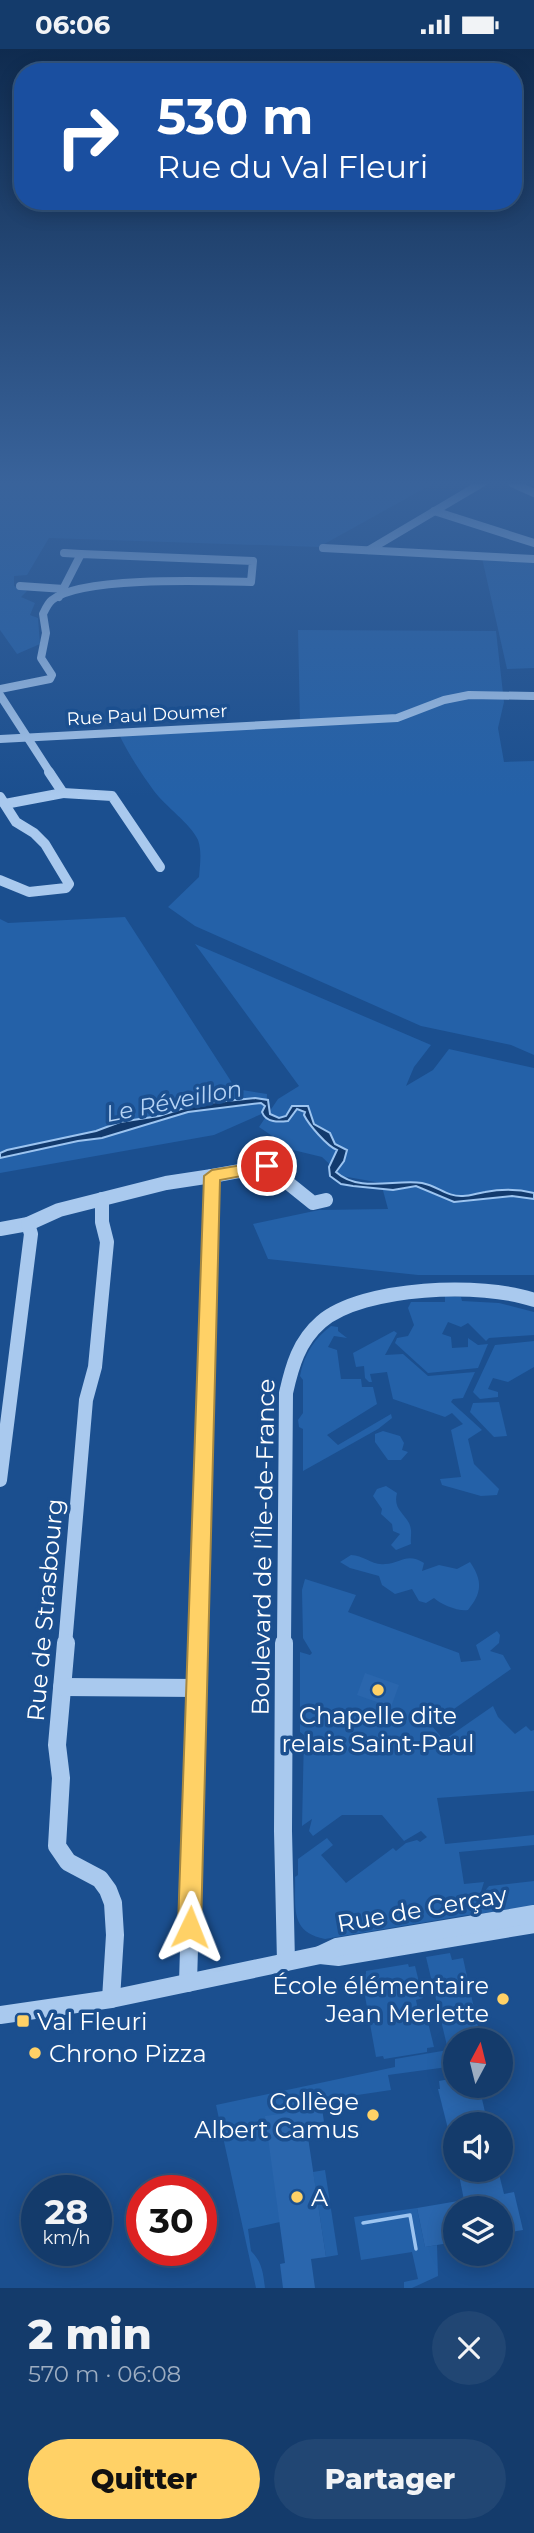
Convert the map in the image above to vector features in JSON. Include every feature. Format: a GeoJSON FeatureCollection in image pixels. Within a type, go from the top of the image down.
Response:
{"type":"FeatureCollection","features":[{"type":"Feature","properties":{"kind":"street"},"geometry":{"type":"LineString","coordinates":[[29,587],[61,593],[95,587]]}},
{"type":"Feature","properties":{"kind":"street"},"geometry":{"type":"LineString","coordinates":[[0,689],[50,679],[52,675],[41,658],[46,633],[43,614],[64,587]]}},
{"type":"Feature","properties":{"kind":"street"},"geometry":{"type":"LineString","coordinates":[[0,695],[63,793]]}},
{"type":"Feature","properties":{"kind":"street","name":"Rue Paul Doumer"},"geometry":{"type":"LineString","coordinates":[[0,739],[295,721],[397,718],[455,697],[534,696]]}},
{"type":"Feature","properties":{"kind":"street"},"geometry":{"type":"LineString","coordinates":[[0,880],[29,892],[66,888],[69,884],[45,844],[34,832],[16,822],[3,801],[63,793],[71,796],[95,793],[112,796],[160,867]]}},
{"type":"Feature","properties":{"kind":"street"},"geometry":{"type":"LineString","coordinates":[[0,1229],[28,1224],[60,1210],[166,1183],[267,1166],[313,1203],[326,1200]]}},
{"type":"Feature","properties":{"kind":"street"},"geometry":{"type":"LineString","coordinates":[[188,1983],[212,1176]]}},
{"type":"Feature","properties":{"kind":"street","name":"Rue de Strasbourg"},"geometry":{"type":"LineString","coordinates":[[103,1199],[102,1222],[107,1242],[95,1367],[86,1400],[57,1745],[61,1774],[56,1833],[59,1853],[75,1868],[98,1877],[113,1893],[115,1914],[111,1999]]}},
{"type":"Feature","properties":{"kind":"street"},"geometry":{"type":"LineString","coordinates":[[0,1480],[3,1429],[32,1234],[28,1224]]}},
{"type":"Feature","properties":{"kind":"street","name":"Boulevard de l'Île-de-France"},"geometry":{"type":"LineString","coordinates":[[285,1962],[283,1831],[286,1393],[294,1356],[302,1341],[329,1316],[368,1297],[414,1291],[497,1291],[534,1300]]}},
{"type":"Feature","properties":{"kind":"street"},"geometry":{"type":"LineString","coordinates":[[62,1687],[197,1688]]}},
{"type":"Feature","properties":{"kind":"street","name":"Rue de Cerçay"},"geometry":{"type":"LineString","coordinates":[[0,2015],[111,1999],[320,1955],[337,1947],[534,1915]]}},
{"type":"Feature","properties":{"kind":"street","name":"Rue de Cerçay"},"geometry":{"type":"LineString","coordinates":[[320,1955],[339,1957],[534,1924]]}},
{"type":"Feature","properties":{"kind":"shaded area"},"geometry":{"type":"Polygon","coordinates":[[[0,587],[18,587],[27,591],[21,597],[35,603],[30,615],[38,618],[40,644],[17,654],[0,630],[0,587]]]}},
{"type":"Feature","properties":{"kind":"shaded area"},"geometry":{"type":"Polygon","coordinates":[[[489,587],[534,587],[534,668],[507,669],[489,587]]]}},
{"type":"Feature","properties":{"kind":"shaded area"},"geometry":{"type":"Polygon","coordinates":[[[298,630],[496,631],[504,702],[498,728],[504,762],[534,761],[534,1055],[511,1045],[421,1026],[195,926],[168,907],[199,877],[198,840],[154,791],[118,732],[300,723],[298,630]]]}},
{"type":"Feature","properties":{"kind":"shaded area"},"geometry":{"type":"Polygon","coordinates":[[[125,917],[236,1089],[267,1094],[266,1112],[214,1135],[0,1173],[0,919],[8,923],[125,917]]]}},
{"type":"Feature","properties":{"kind":"shaded area"},"geometry":{"type":"Polygon","coordinates":[[[195,944],[431,1045],[414,1067],[406,1086],[433,1070],[449,1049],[534,1068],[534,1275],[418,1275],[268,1259],[253,1224],[319,1210],[388,1209],[381,1183],[342,1176],[322,1157],[293,1150],[259,1127],[278,1099],[299,1086],[195,944]]]}},
{"type":"Feature","properties":{"kind":"shaded area"},"geometry":{"type":"Polygon","coordinates":[[[255,1098],[268,1100],[270,1114],[279,1118],[286,1116],[292,1106],[308,1106],[314,1124],[330,1133],[335,1144],[347,1150],[344,1161],[336,1172],[355,1182],[422,1183],[457,1196],[516,1190],[534,1193],[534,1199],[512,1196],[454,1202],[416,1186],[393,1190],[341,1184],[330,1176],[329,1167],[337,1150],[314,1129],[304,1115],[305,1112],[297,1109],[288,1121],[273,1121],[264,1116],[262,1112],[265,1106],[261,1103],[188,1112],[102,1138],[0,1158],[0,1153],[7,1150],[96,1131],[120,1122],[159,1116],[197,1104],[255,1098]]]}},
{"type":"Feature","properties":{"kind":"shaded area"},"geometry":{"type":"Polygon","coordinates":[[[445,1296],[461,1297],[462,1301],[499,1303],[534,1312],[534,1335],[489,1338],[486,1341],[468,1323],[461,1327],[448,1322],[442,1334],[451,1337],[452,1348],[468,1347],[468,1338],[478,1345],[488,1344],[478,1368],[428,1373],[395,1343],[397,1338],[408,1336],[414,1325],[408,1308],[411,1302],[445,1302],[445,1296]]]}},
{"type":"Feature","properties":{"kind":"shaded area"},"geometry":{"type":"Polygon","coordinates":[[[331,1326],[338,1327],[338,1331],[347,1338],[334,1336],[328,1347],[337,1350],[341,1379],[361,1379],[362,1387],[373,1387],[377,1404],[327,1435],[338,1445],[391,1414],[392,1418],[378,1429],[303,1471],[303,1429],[299,1427],[298,1420],[303,1413],[303,1380],[300,1376],[311,1347],[331,1326]]]}},
{"type":"Feature","properties":{"kind":"shaded area"},"geometry":{"type":"Polygon","coordinates":[[[394,1331],[397,1333],[385,1355],[403,1354],[428,1376],[475,1372],[463,1398],[453,1399],[451,1402],[482,1430],[468,1439],[474,1464],[499,1489],[497,1495],[481,1496],[442,1485],[440,1479],[461,1477],[451,1430],[463,1424],[452,1413],[445,1417],[393,1399],[387,1372],[370,1374],[372,1382],[369,1382],[365,1378],[364,1366],[356,1367],[353,1353],[394,1331]]]}},
{"type":"Feature","properties":{"kind":"shaded area"},"geometry":{"type":"Polygon","coordinates":[[[534,1341],[534,1367],[508,1382],[493,1378],[488,1389],[498,1392],[498,1397],[480,1399],[473,1392],[495,1345],[534,1341]]]}},
{"type":"Feature","properties":{"kind":"shaded area"},"geometry":{"type":"Polygon","coordinates":[[[499,1402],[507,1436],[494,1437],[470,1412],[473,1403],[499,1402]]]}},
{"type":"Feature","properties":{"kind":"shaded area"},"geometry":{"type":"Polygon","coordinates":[[[383,1431],[400,1436],[404,1443],[402,1450],[408,1452],[401,1460],[388,1460],[375,1442],[375,1434],[383,1431]]]}},
{"type":"Feature","properties":{"kind":"shaded area"},"geometry":{"type":"Polygon","coordinates":[[[386,1486],[397,1493],[397,1506],[411,1529],[411,1544],[396,1550],[391,1545],[400,1534],[393,1531],[392,1524],[381,1514],[382,1509],[373,1496],[377,1489],[386,1486]]]}},
{"type":"Feature","properties":{"kind":"shaded area"},"geometry":{"type":"Polygon","coordinates":[[[351,1555],[380,1564],[413,1558],[424,1563],[422,1571],[439,1565],[457,1569],[470,1562],[479,1581],[478,1592],[468,1610],[450,1607],[434,1598],[426,1603],[419,1601],[412,1589],[395,1594],[382,1585],[379,1576],[350,1568],[340,1562],[351,1555]]]}},
{"type":"Feature","properties":{"kind":"shaded area"},"geometry":{"type":"Polygon","coordinates":[[[305,1579],[356,1595],[348,1612],[459,1653],[461,1662],[481,1660],[476,1645],[497,1631],[500,1635],[499,1643],[490,1651],[503,1655],[511,1669],[431,1725],[444,1740],[493,1706],[498,1717],[515,1734],[526,1726],[531,1731],[534,1730],[534,1791],[437,1798],[445,1844],[534,1835],[534,1845],[459,1852],[464,1884],[484,1882],[474,1914],[325,1939],[313,1936],[300,1924],[295,1908],[298,1859],[327,1838],[333,1845],[321,1855],[346,1883],[393,1848],[396,1851],[406,1843],[417,1840],[420,1842],[427,1837],[421,1831],[404,1841],[382,1815],[342,1815],[313,1836],[309,1831],[312,1819],[302,1826],[304,1735],[300,1732],[300,1652],[310,1655],[312,1653],[303,1638],[302,1590],[305,1579]]]}},
{"type":"Feature","properties":{"kind":"shaded area"},"geometry":{"type":"Polygon","coordinates":[[[534,1881],[534,1906],[477,1914],[484,1892],[489,1886],[534,1881]]]}},
{"type":"Feature","properties":{"kind":"shaded area"},"geometry":{"type":"Polygon","coordinates":[[[450,1953],[452,1960],[463,1958],[478,2028],[443,2029],[426,1957],[450,1953]]]}},
{"type":"Feature","properties":{"kind":"shaded area"},"geometry":{"type":"Polygon","coordinates":[[[408,1964],[409,1967],[415,1966],[423,1998],[416,2000],[419,2015],[426,2014],[434,2047],[427,2048],[427,2052],[384,2059],[383,2056],[376,2057],[370,2024],[376,2022],[373,2007],[367,2007],[361,1975],[366,1974],[366,1971],[408,1964]]]}},
{"type":"Feature","properties":{"kind":"shaded area"},"geometry":{"type":"Polygon","coordinates":[[[443,2051],[443,2068],[388,2075],[391,2090],[304,2103],[304,2111],[266,2117],[280,2222],[248,2229],[251,2251],[258,2259],[265,2288],[256,2288],[216,2105],[395,2067],[395,2059],[443,2051]]]}},
{"type":"Feature","properties":{"kind":"shaded area"},"geometry":{"type":"Polygon","coordinates":[[[325,2170],[338,2255],[326,2257],[313,2172],[325,2170]]]}},
{"type":"Feature","properties":{"kind":"shaded area"},"geometry":{"type":"Polygon","coordinates":[[[417,2208],[425,2247],[437,2245],[438,2276],[412,2288],[404,2288],[404,2282],[418,2279],[412,2252],[361,2260],[354,2217],[417,2208]]]}},
{"type":"Feature","properties":{"kind":"building","name":"Chapelle dite relais Saint-Paul"},"geometry":{"type":"Polygon","coordinates":[[[365,1673],[399,1685],[391,1707],[357,1695],[365,1673]]]}},
{"type":"Feature","properties":{"kind":"building"},"geometry":{"type":"Polygon","coordinates":[[[443,2080],[443,2098],[482,2098],[485,2112],[444,2112],[438,2089],[439,2081],[443,2080]]]}},
{"type":"Feature","properties":{"kind":"building","name":"A"},"geometry":{"type":"Polygon","coordinates":[[[321,2101],[324,2122],[306,2124],[326,2257],[311,2259],[315,2288],[283,2288],[280,2264],[285,2263],[265,2116],[304,2111],[303,2103],[321,2101]]]}},
{"type":"Feature","properties":{"kind":"building"},"geometry":{"type":"Polygon","coordinates":[[[460,2182],[501,2182],[504,2194],[514,2192],[523,2230],[513,2232],[513,2196],[463,2196],[460,2182]]]}},
{"type":"Feature","properties":{"kind":"building"},"geometry":{"type":"Polygon","coordinates":[[[443,2204],[443,2244],[425,2247],[417,2208],[443,2204]]]}},
{"type":"Feature","properties":{"kind":"waterway"},"geometry":{"type":"LineString","coordinates":[[363,2223],[410,2215],[416,2249]]}},
{"type":"Feature","properties":{"kind":"place","name":"Chapelle dite relais Saint-Paul"},"geometry":{"type":"Point","coordinates":[378,1690]}},
{"type":"Feature","properties":{"kind":"place","name":"École élémentaire Jean Merlette"},"geometry":{"type":"Point","coordinates":[503,1999]}},
{"type":"Feature","properties":{"kind":"place","name":"Val Fleuri"},"geometry":{"type":"Point","coordinates":[23,2021]}},
{"type":"Feature","properties":{"kind":"place","name":"Chrono Pizza"},"geometry":{"type":"Point","coordinates":[35,2053]}},
{"type":"Feature","properties":{"kind":"place","name":"Collège Albert Camus"},"geometry":{"type":"Point","coordinates":[373,2115]}},
{"type":"Feature","properties":{"kind":"place","name":"A"},"geometry":{"type":"Point","coordinates":[297,2197]}},
{"type":"Feature","properties":{"kind":"route"},"geometry":{"type":"LineString","coordinates":[[190,1927],[212,1176],[267,1166]]}},
{"type":"Feature","properties":{"kind":"water label","name":"Le Réveillon"},"geometry":{"type":"Point","coordinates":[174,1101]}}]}
